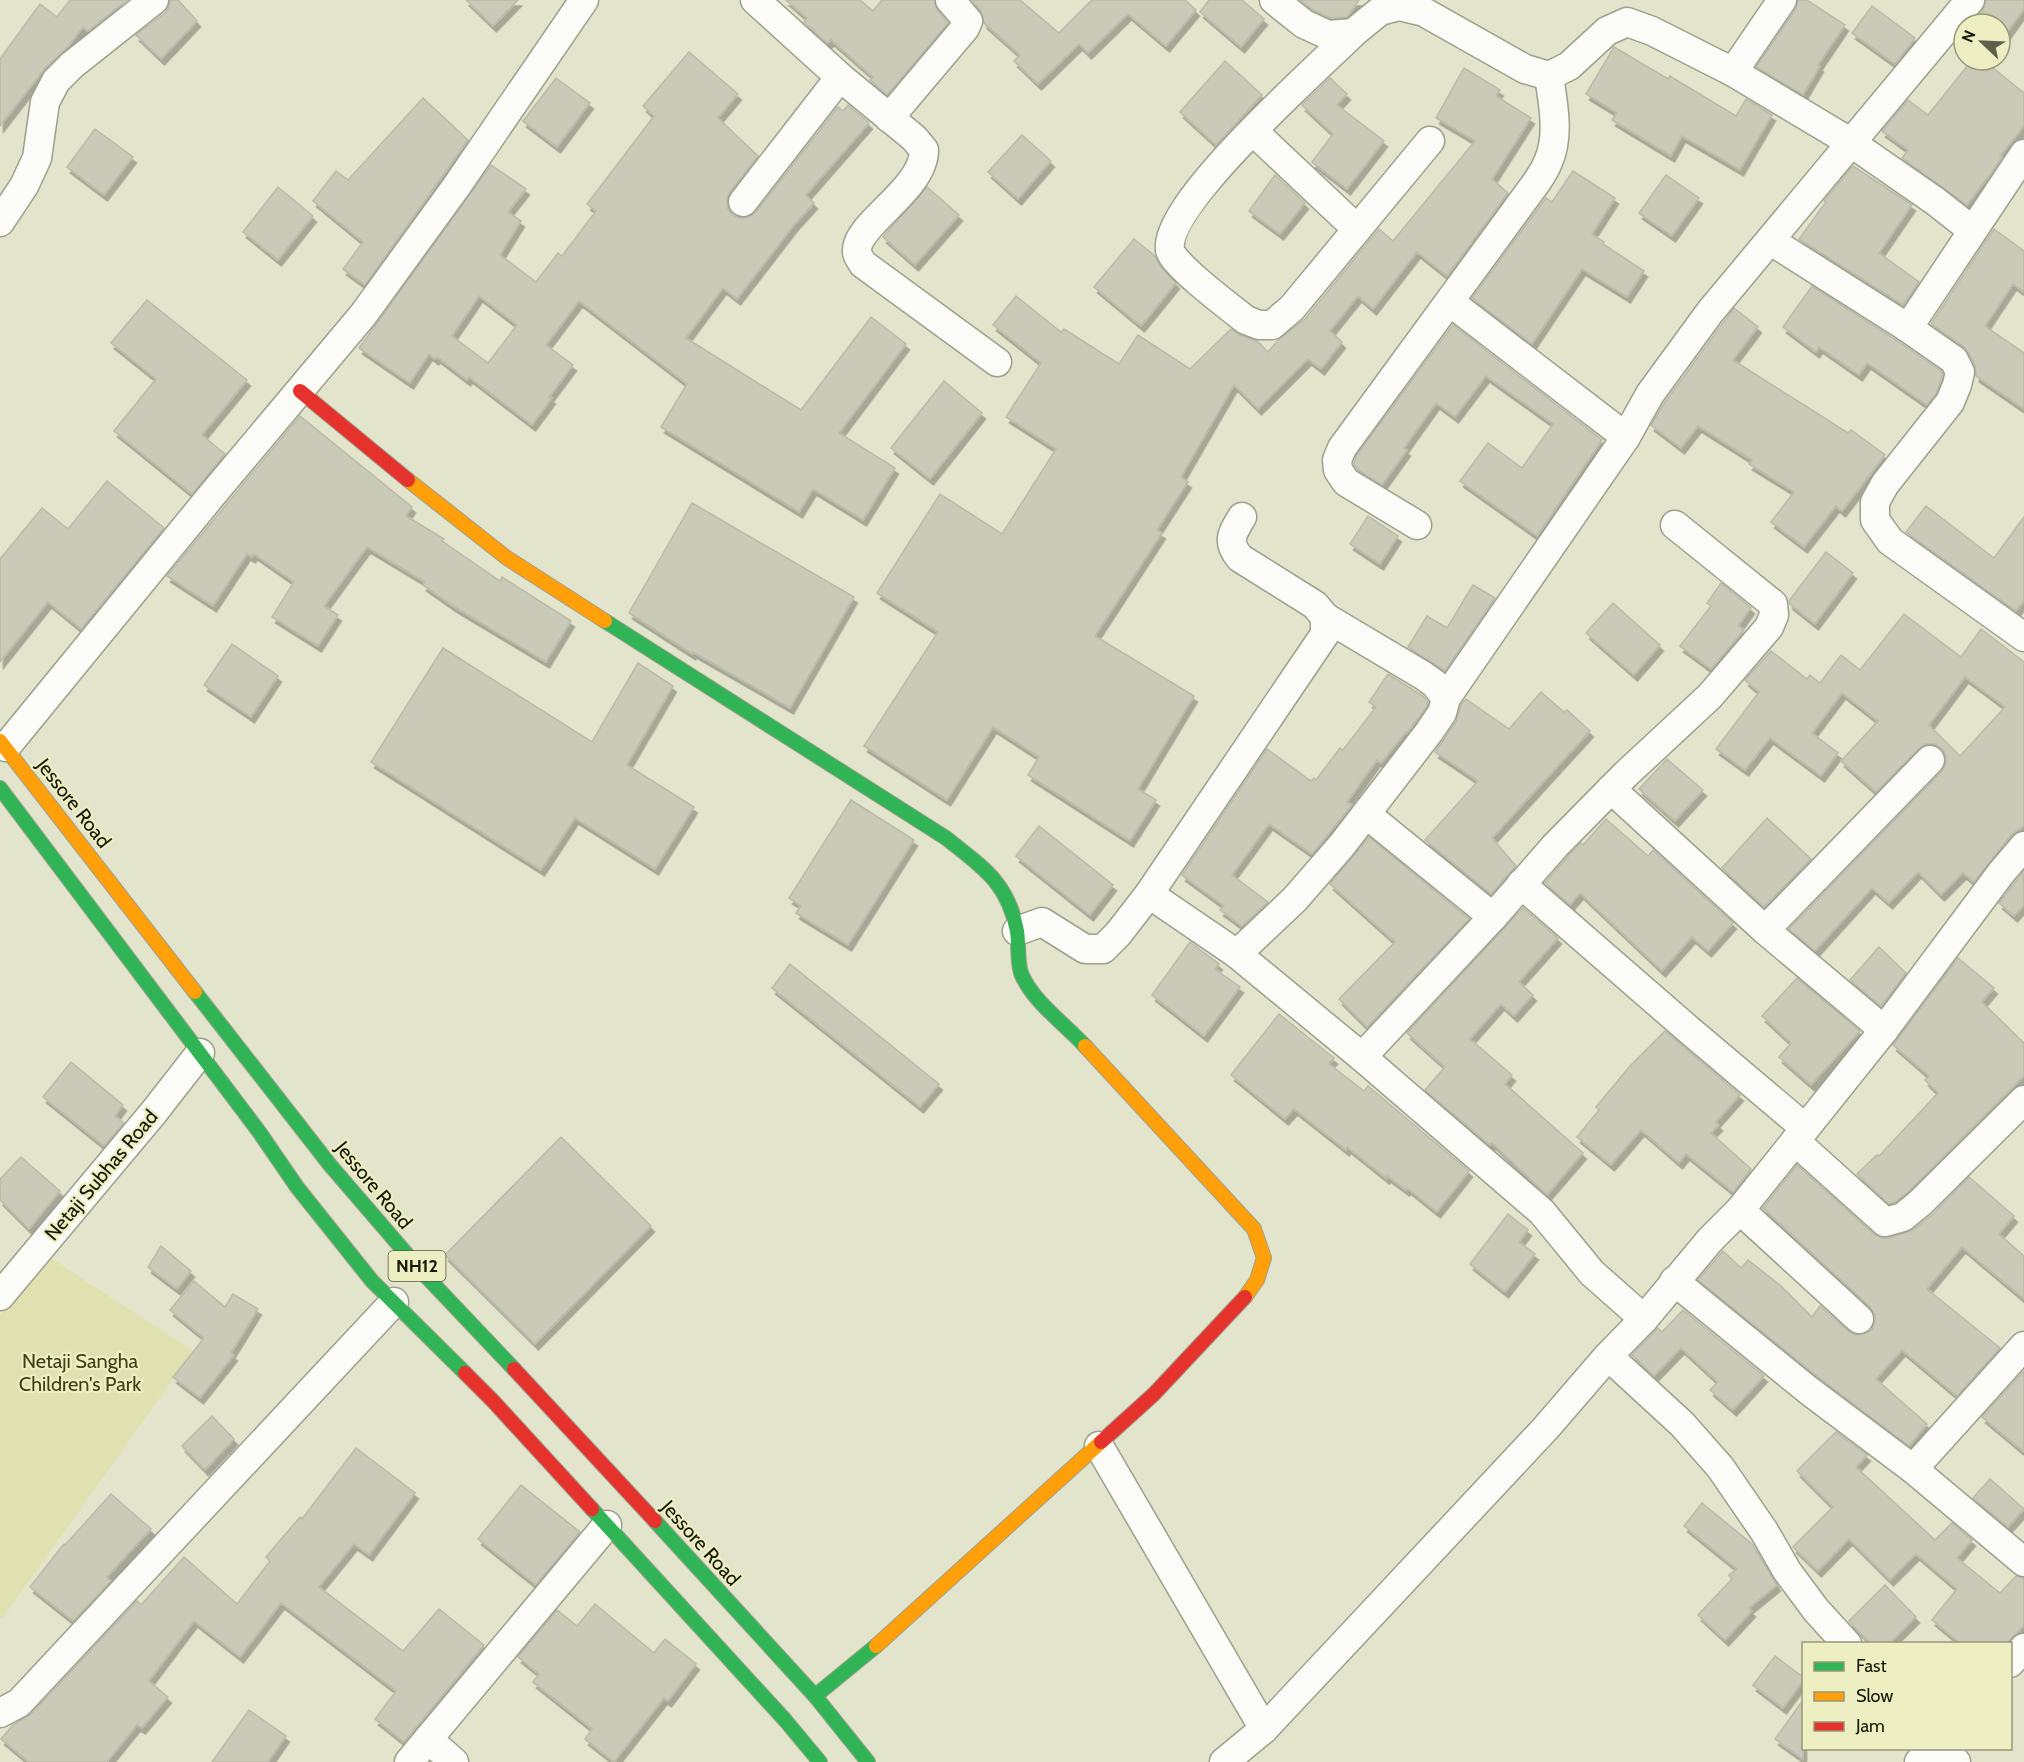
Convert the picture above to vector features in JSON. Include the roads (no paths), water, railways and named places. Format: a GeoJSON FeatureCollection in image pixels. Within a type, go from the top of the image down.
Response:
{"type":"FeatureCollection","features":[{"type":"Feature","properties":{"kind":"main road"},"geometry":{"type":"LineString","coordinates":[[300,391],[390,466],[507,558],[946,838],[991,874],[1009,902],[1017,931],[1021,972],[1040,1002],[1068,1027],[1254,1229],[1264,1258],[1257,1280],[1243,1299],[1154,1394],[856,1664],[815,1696]]}},
{"type":"Feature","properties":{"kind":"main road","name":"Jessore Road"},"geometry":{"type":"LineString","coordinates":[[3,744],[330,1165],[423,1273],[606,1467],[815,1696],[868,1762]]}},
{"type":"Feature","properties":{"kind":"main road","name":"NH12"},"geometry":{"type":"LineString","coordinates":[[0,788],[260,1133],[297,1187],[372,1281],[494,1401],[785,1720],[820,1762]]}},
{"type":"Feature","properties":{"kind":"street"},"geometry":{"type":"LineString","coordinates":[[0,222],[24,186],[37,158],[45,102],[56,81],[72,65],[154,0]]}},
{"type":"Feature","properties":{"kind":"street"},"geometry":{"type":"LineString","coordinates":[[3,744],[363,315],[408,255],[584,0]]}},
{"type":"Feature","properties":{"kind":"street"},"geometry":{"type":"LineString","coordinates":[[755,0],[840,77],[914,138],[924,150],[924,160],[917,176],[864,233],[857,245],[857,254],[863,264],[997,362]]}},
{"type":"Feature","properties":{"kind":"street"},"geometry":{"type":"LineString","coordinates":[[890,118],[965,28],[968,21],[950,0]]}},
{"type":"Feature","properties":{"kind":"street"},"geometry":{"type":"LineString","coordinates":[[1274,0],[1304,24],[1328,35],[1353,33]]}},
{"type":"Feature","properties":{"kind":"street"},"geometry":{"type":"LineString","coordinates":[[1733,72],[1782,0]]}},
{"type":"Feature","properties":{"kind":"street"},"geometry":{"type":"LineString","coordinates":[[1237,954],[1295,899],[1366,814],[1429,732],[1442,712],[1446,698],[1626,437],[1650,394],[1677,356],[1710,312],[1970,0]]}},
{"type":"Feature","properties":{"kind":"street"},"geometry":{"type":"LineString","coordinates":[[1430,141],[1292,308],[1272,325],[1259,325],[1246,320],[1182,267],[1170,252],[1170,239],[1177,221],[1210,175],[1353,33],[1380,10],[1399,6],[1424,12],[1525,69],[1548,76],[1569,66],[1607,31],[1627,22],[1652,31],[1733,72],[1850,142],[1935,201],[1972,230]]}},
{"type":"Feature","properties":{"kind":"street"},"geometry":{"type":"LineString","coordinates":[[1417,525],[1346,482],[1338,470],[1337,460],[1342,448],[1536,183],[1549,161],[1554,140],[1554,119],[1548,76]]}},
{"type":"Feature","properties":{"kind":"street"},"geometry":{"type":"LineString","coordinates":[[743,202],[840,77]]}},
{"type":"Feature","properties":{"kind":"street"},"geometry":{"type":"LineString","coordinates":[[1253,131],[1357,229]]}},
{"type":"Feature","properties":{"kind":"street"},"geometry":{"type":"LineString","coordinates":[[1908,328],[2024,154]]}},
{"type":"Feature","properties":{"kind":"street"},"geometry":{"type":"LineString","coordinates":[[1771,241],[1954,360],[1960,372],[1950,402],[1885,484],[1875,502],[1875,520],[1890,541],[2024,637]]}},
{"type":"Feature","properties":{"kind":"street"},"geometry":{"type":"LineString","coordinates":[[1450,302],[1626,437]]}},
{"type":"Feature","properties":{"kind":"street"},"geometry":{"type":"LineString","coordinates":[[1242,517],[1231,534],[1233,549],[1240,558],[1315,605],[1325,617],[1424,676],[1435,684],[1446,698]]}},
{"type":"Feature","properties":{"kind":"street"},"geometry":{"type":"LineString","coordinates":[[1362,1057],[1562,838],[1710,696],[1769,627],[1774,615],[1773,604],[1675,525]]}},
{"type":"Feature","properties":{"kind":"street"},"geometry":{"type":"LineString","coordinates":[[1017,931],[1042,922],[1085,949],[1103,949],[1118,934],[1149,894],[1310,659],[1325,634],[1325,617]]}},
{"type":"Feature","properties":{"kind":"street"},"geometry":{"type":"LineString","coordinates":[[1765,930],[1930,760]]}},
{"type":"Feature","properties":{"kind":"street"},"geometry":{"type":"LineString","coordinates":[[1611,789],[1765,930],[1884,1030]]}},
{"type":"Feature","properties":{"kind":"street"},"geometry":{"type":"LineString","coordinates":[[1366,814],[1493,916]]}},
{"type":"Feature","properties":{"kind":"street"},"geometry":{"type":"LineString","coordinates":[[1224,1762],[1264,1729],[1545,1429],[1710,1240],[1740,1210],[1884,1030],[2001,873],[2024,846]]}},
{"type":"Feature","properties":{"kind":"street"},"geometry":{"type":"LineString","coordinates":[[1521,884],[1689,1030],[1800,1135],[1885,1222],[1903,1217],[1920,1203],[2024,1100]]}},
{"type":"Feature","properties":{"kind":"street"},"geometry":{"type":"LineString","coordinates":[[1149,894],[1237,954],[1362,1057],[1542,1212],[1592,1273],[1644,1318]]}},
{"type":"Feature","properties":{"kind":"street","name":"Netaji Subhas Road"},"geometry":{"type":"LineString","coordinates":[[0,1296],[154,1112],[200,1053]]}},
{"type":"Feature","properties":{"kind":"street"},"geometry":{"type":"LineString","coordinates":[[1740,1210],[1859,1319]]}},
{"type":"Feature","properties":{"kind":"street"},"geometry":{"type":"LineString","coordinates":[[1674,1281],[1808,1390],[1913,1469],[2024,1562]]}},
{"type":"Feature","properties":{"kind":"street"},"geometry":{"type":"LineString","coordinates":[[0,1713],[19,1703],[394,1302]]}},
{"type":"Feature","properties":{"kind":"street"},"geometry":{"type":"LineString","coordinates":[[1913,1469],[2024,1346]]}},
{"type":"Feature","properties":{"kind":"street"},"geometry":{"type":"LineString","coordinates":[[1608,1356],[1682,1424],[1720,1467],[1764,1531],[1787,1571],[1816,1610],[1844,1642]]}},
{"type":"Feature","properties":{"kind":"street"},"geometry":{"type":"LineString","coordinates":[[1098,1446],[1264,1729]]}},
{"type":"Feature","properties":{"kind":"street"},"geometry":{"type":"LineString","coordinates":[[409,1762],[607,1525]]}},
{"type":"Feature","properties":{"kind":"street"},"geometry":{"type":"LineString","coordinates":[[2012,1661],[2024,1648]]}},
{"type":"Feature","properties":{"kind":"street"},"geometry":{"type":"LineString","coordinates":[[428,1739],[454,1762]]}},
{"type":"Feature","properties":{"kind":"street"},"geometry":{"type":"LineString","coordinates":[[1918,1762],[1931,1750]]}},
{"type":"Feature","properties":{"kind":"street"},"geometry":{"type":"LineString","coordinates":[[1944,1750],[1956,1762]]}},
{"type":"Feature","properties":{"kind":"park label","name":"Netaji Sangha Children's Park"},"geometry":{"type":"Point","coordinates":[80,1372]}}]}
